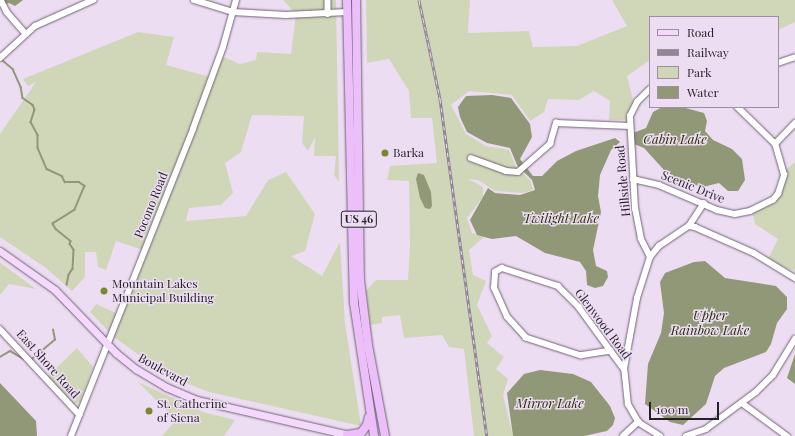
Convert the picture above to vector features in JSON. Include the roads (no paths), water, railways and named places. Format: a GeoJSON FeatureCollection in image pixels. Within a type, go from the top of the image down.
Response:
{"type":"FeatureCollection","features":[{"type":"Feature","properties":{"kind":"highway","name":"US 46"},"geometry":{"type":"LineString","coordinates":[[347,0],[351,261],[355,321],[374,436]]}},
{"type":"Feature","properties":{"kind":"highway","name":"US 46"},"geometry":{"type":"LineString","coordinates":[[356,0],[360,280],[367,339],[385,436]]}},
{"type":"Feature","properties":{"kind":"highway"},"geometry":{"type":"LineString","coordinates":[[350,435],[361,432],[367,425],[370,414]]}},
{"type":"Feature","properties":{"kind":"main road","name":"Boulevard"},"geometry":{"type":"LineString","coordinates":[[0,250],[55,290],[108,346],[136,370],[191,398],[350,435]]}},
{"type":"Feature","properties":{"kind":"street"},"geometry":{"type":"LineString","coordinates":[[1,0],[5,10],[25,33]]}},
{"type":"Feature","properties":{"kind":"street"},"geometry":{"type":"LineString","coordinates":[[0,58],[25,33],[59,13],[93,0]]}},
{"type":"Feature","properties":{"kind":"street"},"geometry":{"type":"LineString","coordinates":[[194,0],[233,12],[328,14],[347,12]]}},
{"type":"Feature","properties":{"kind":"street","name":"Pocono Road"},"geometry":{"type":"LineString","coordinates":[[71,436],[193,129],[236,0]]}},
{"type":"Feature","properties":{"kind":"street"},"geometry":{"type":"LineString","coordinates":[[328,0],[328,14]]}},
{"type":"Feature","properties":{"kind":"street"},"geometry":{"type":"LineString","coordinates":[[779,63],[795,57]]}},
{"type":"Feature","properties":{"kind":"street"},"geometry":{"type":"LineString","coordinates":[[471,158],[506,171],[518,172],[550,144],[556,123],[630,126],[631,111],[649,90]]}},
{"type":"Feature","properties":{"kind":"street","name":"Scenic Drive"},"geometry":{"type":"LineString","coordinates":[[633,179],[660,185],[723,212],[741,213],[773,200],[778,194],[784,175],[775,144],[738,108]]}},
{"type":"Feature","properties":{"kind":"street"},"geometry":{"type":"LineString","coordinates":[[775,144],[795,123]]}},
{"type":"Feature","properties":{"kind":"street","name":"Hillside Road"},"geometry":{"type":"LineString","coordinates":[[630,126],[635,210],[641,239],[650,257]]}},
{"type":"Feature","properties":{"kind":"street"},"geometry":{"type":"LineString","coordinates":[[660,436],[638,422],[628,405],[624,369],[634,309],[650,257],[659,246],[689,226],[704,203]]}},
{"type":"Feature","properties":{"kind":"street"},"geometry":{"type":"LineString","coordinates":[[689,226],[754,253],[795,278]]}},
{"type":"Feature","properties":{"kind":"street","name":"Glenwood Road"},"geometry":{"type":"LineString","coordinates":[[611,351],[581,356],[531,340],[519,333],[506,317],[494,288],[494,276],[498,268],[521,273],[558,286],[579,307],[611,351],[624,369]]}},
{"type":"Feature","properties":{"kind":"street","name":"East Shore Road"},"geometry":{"type":"LineString","coordinates":[[0,328],[80,415]]}},
{"type":"Feature","properties":{"kind":"street"},"geometry":{"type":"LineString","coordinates":[[686,436],[706,429],[742,403],[773,375],[795,339]]}},
{"type":"Feature","properties":{"kind":"street"},"geometry":{"type":"LineString","coordinates":[[742,403],[787,436]]}},
{"type":"Feature","properties":{"kind":"street"},"geometry":{"type":"LineString","coordinates":[[623,436],[638,422]]}},
{"type":"Feature","properties":{"kind":"water"},"geometry":{"type":"Polygon","coordinates":[[[0,0],[23,0],[15,6],[9,3],[0,6],[0,0]]]}},
{"type":"Feature","properties":{"kind":"water","name":"Twilight Lake"},"geometry":{"type":"Polygon","coordinates":[[[492,95],[511,98],[530,124],[532,137],[520,159],[533,176],[542,176],[557,161],[576,151],[615,138],[620,142],[611,150],[600,175],[598,196],[601,212],[593,250],[596,266],[607,271],[608,277],[603,286],[595,288],[587,285],[586,271],[580,262],[545,253],[516,236],[492,239],[477,235],[470,220],[488,188],[495,193],[520,195],[535,190],[532,180],[517,165],[510,148],[487,143],[467,132],[460,117],[458,107],[466,96],[492,95]]]}},
{"type":"Feature","properties":{"kind":"water","name":"Cabin Lake"},"geometry":{"type":"Polygon","coordinates":[[[660,108],[686,108],[704,113],[707,121],[705,131],[713,140],[732,149],[742,159],[745,180],[738,191],[728,191],[719,183],[703,187],[680,181],[664,170],[644,148],[634,144],[633,133],[646,128],[653,112],[660,108]]]}},
{"type":"Feature","properties":{"kind":"water"},"geometry":{"type":"Polygon","coordinates":[[[418,173],[424,175],[431,192],[432,206],[430,209],[425,208],[420,198],[416,179],[418,173]]]}},
{"type":"Feature","properties":{"kind":"water","name":"Upper Rainbow Lake"},"geometry":{"type":"Polygon","coordinates":[[[705,261],[725,278],[776,286],[787,297],[787,309],[777,323],[771,344],[766,352],[724,368],[715,376],[706,404],[683,425],[670,422],[645,404],[648,364],[661,333],[664,313],[660,282],[665,273],[694,262],[705,261]]]}},
{"type":"Feature","properties":{"kind":"water"},"geometry":{"type":"Polygon","coordinates":[[[795,354],[795,384],[787,378],[795,354]]]}},
{"type":"Feature","properties":{"kind":"water","name":"Mirror Lake"},"geometry":{"type":"Polygon","coordinates":[[[540,370],[573,374],[591,382],[610,406],[615,418],[613,425],[607,431],[584,436],[513,436],[507,393],[524,374],[540,370]]]}},
{"type":"Feature","properties":{"kind":"water"},"geometry":{"type":"Polygon","coordinates":[[[0,383],[36,421],[37,436],[0,436],[0,383]]]}},
{"type":"Feature","properties":{"kind":"waterway"},"geometry":{"type":"LineString","coordinates":[[1,59],[13,69],[21,87],[23,98],[33,105],[35,110],[31,122],[38,135],[38,148],[47,169],[62,176],[65,182],[79,182],[85,186],[75,210],[53,224],[56,229],[71,241],[70,244],[74,250],[73,269],[69,275],[67,285]]}},
{"type":"Feature","properties":{"kind":"waterway"},"geometry":{"type":"LineString","coordinates":[[32,359],[55,340],[53,330]]}},
{"type":"Feature","properties":{"kind":"waterway"},"geometry":{"type":"LineString","coordinates":[[0,357],[10,351],[24,359]]}},
{"type":"Feature","properties":{"kind":"railway"},"geometry":{"type":"LineString","coordinates":[[419,0],[440,99],[487,436]]}},
{"type":"Feature","properties":{"kind":"place","name":"Barka"},"geometry":{"type":"Point","coordinates":[385,153]}},
{"type":"Feature","properties":{"kind":"place","name":"Mountain Lakes Municipal Building"},"geometry":{"type":"Point","coordinates":[104,291]}},
{"type":"Feature","properties":{"kind":"place","name":"St. Catherine of Siena"},"geometry":{"type":"Point","coordinates":[149,411]}}]}
